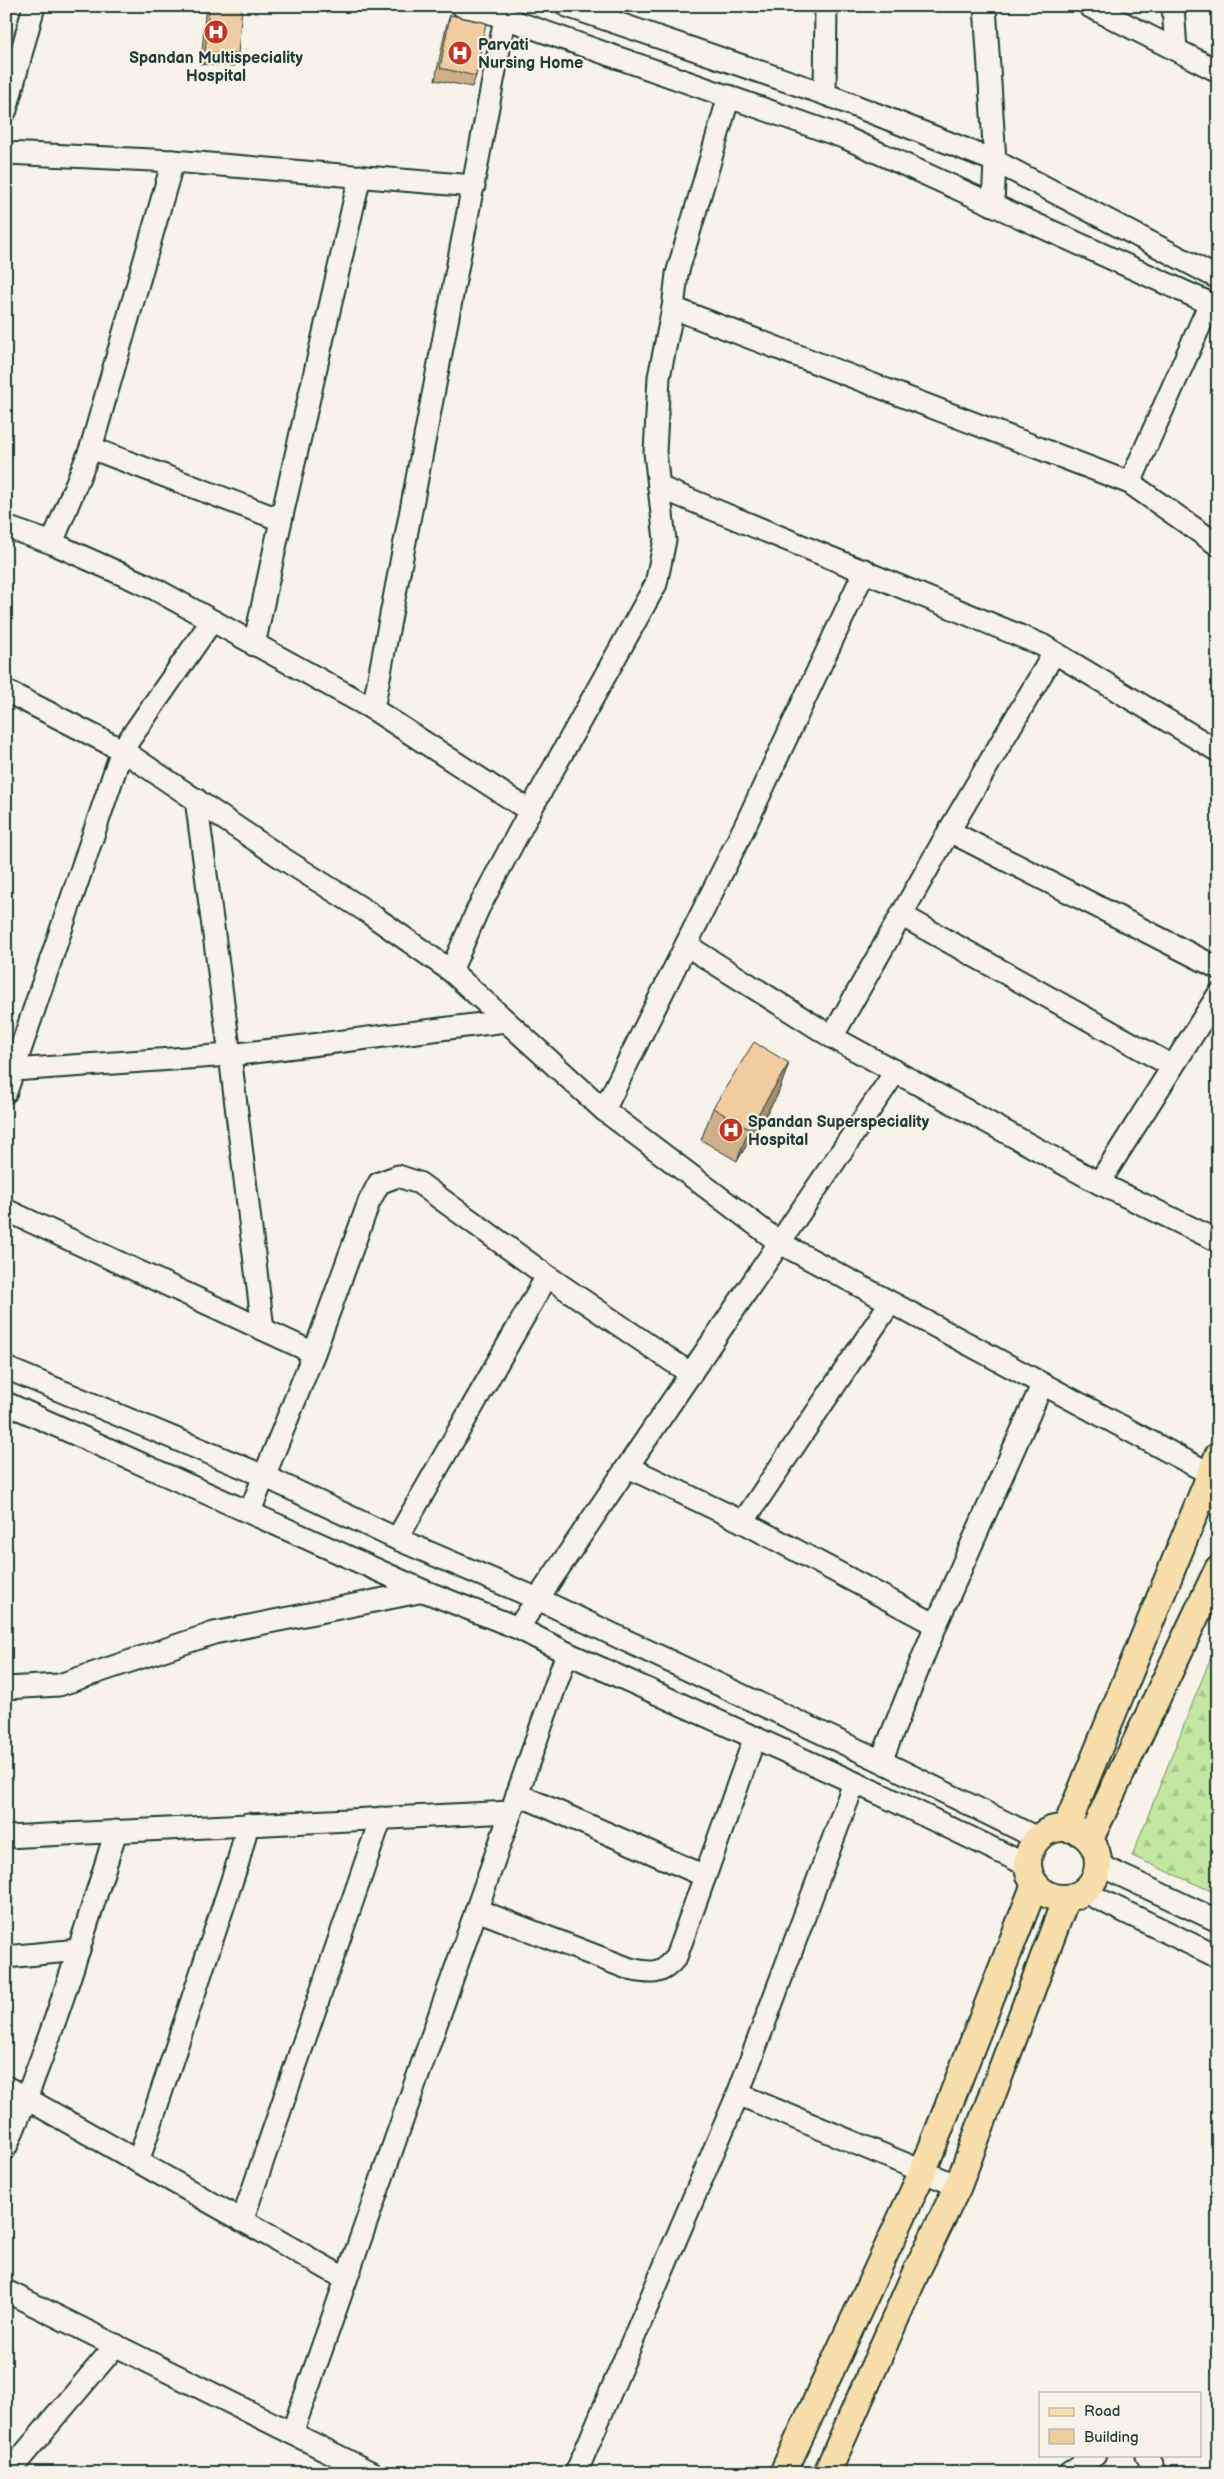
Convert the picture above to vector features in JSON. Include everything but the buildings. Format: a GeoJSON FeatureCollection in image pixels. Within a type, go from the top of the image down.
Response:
{"type":"FeatureCollection","features":[{"type":"Feature","properties":{"kind":"main road"},"geometry":{"type":"LineString","coordinates":[[1066,1828],[1215,1470]]}},
{"type":"Feature","properties":{"kind":"main road"},"geometry":{"type":"LineString","coordinates":[[1090,1840],[1218,1569]]}},
{"type":"Feature","properties":{"kind":"main road"},"geometry":{"type":"LineString","coordinates":[[783,2473],[923,2171],[1031,1874],[1032,1846],[1037,1838],[1055,1828],[1079,1831],[1095,1847],[1099,1865],[1097,1875],[1075,1895],[958,2186],[916,2272],[827,2473]]}},
{"type":"Feature","properties":{"kind":"main road"},"geometry":{"type":"LineString","coordinates":[[1031,1874],[1049,1895],[1075,1895]]}},
{"type":"Feature","properties":{"kind":"street"},"geometry":{"type":"LineString","coordinates":[[6,110],[34,6]]}},
{"type":"Feature","properties":{"kind":"street"},"geometry":{"type":"LineString","coordinates":[[462,6],[505,18],[846,138],[1214,305],[1130,483]]}},
{"type":"Feature","properties":{"kind":"street"},"geometry":{"type":"LineString","coordinates":[[567,6],[825,94],[995,161],[1218,278]]}},
{"type":"Feature","properties":{"kind":"street"},"geometry":{"type":"LineString","coordinates":[[825,94],[826,6]]}},
{"type":"Feature","properties":{"kind":"street"},"geometry":{"type":"LineString","coordinates":[[985,6],[995,161],[993,205]]}},
{"type":"Feature","properties":{"kind":"street"},"geometry":{"type":"LineString","coordinates":[[1089,6],[1218,71]]}},
{"type":"Feature","properties":{"kind":"street"},"geometry":{"type":"LineString","coordinates":[[1173,6],[1176,50]]}},
{"type":"Feature","properties":{"kind":"street"},"geometry":{"type":"LineString","coordinates":[[373,709],[505,18]]}},
{"type":"Feature","properties":{"kind":"street"},"geometry":{"type":"LineString","coordinates":[[452,971],[478,909],[656,584],[665,540],[656,452],[659,378],[673,308],[677,274],[729,96]]}},
{"type":"Feature","properties":{"kind":"street"},"geometry":{"type":"LineString","coordinates":[[6,153],[173,161],[474,186]]}},
{"type":"Feature","properties":{"kind":"street"},"geometry":{"type":"LineString","coordinates":[[52,544],[91,448],[173,161]]}},
{"type":"Feature","properties":{"kind":"street"},"geometry":{"type":"LineString","coordinates":[[254,645],[360,176]]}},
{"type":"Feature","properties":{"kind":"street"},"geometry":{"type":"LineString","coordinates":[[673,308],[1130,483],[1218,544]]}},
{"type":"Feature","properties":{"kind":"street"},"geometry":{"type":"LineString","coordinates":[[91,448],[281,520]]}},
{"type":"Feature","properties":{"kind":"street"},"geometry":{"type":"LineString","coordinates":[[659,487],[865,570],[1042,646],[1218,751]]}},
{"type":"Feature","properties":{"kind":"street"},"geometry":{"type":"LineString","coordinates":[[6,527],[52,544],[155,589],[211,622],[373,709],[530,811]]}},
{"type":"Feature","properties":{"kind":"street"},"geometry":{"type":"LineString","coordinates":[[604,1110],[746,824],[865,570]]}},
{"type":"Feature","properties":{"kind":"street"},"geometry":{"type":"LineString","coordinates":[[6,1092],[122,750],[211,622]]}},
{"type":"Feature","properties":{"kind":"street"},"geometry":{"type":"LineString","coordinates":[[832,1037],[949,831],[1054,653]]}},
{"type":"Feature","properties":{"kind":"street"},"geometry":{"type":"LineString","coordinates":[[6,691],[122,750],[282,858],[366,911],[452,971],[604,1110],[780,1243],[1042,1386],[1215,1470]]}},
{"type":"Feature","properties":{"kind":"street"},"geometry":{"type":"LineString","coordinates":[[196,799],[230,1055],[263,1329]]}},
{"type":"Feature","properties":{"kind":"street"},"geometry":{"type":"LineString","coordinates":[[949,831],[1218,968]]}},
{"type":"Feature","properties":{"kind":"street"},"geometry":{"type":"LineString","coordinates":[[901,915],[1172,1066]]}},
{"type":"Feature","properties":{"kind":"street"},"geometry":{"type":"LineString","coordinates":[[686,946],[832,1037],[1099,1183],[1218,1242]]}},
{"type":"Feature","properties":{"kind":"street"},"geometry":{"type":"LineString","coordinates":[[1099,1183],[1218,995]]}},
{"type":"Feature","properties":{"kind":"street"},"geometry":{"type":"LineString","coordinates":[[13,1070],[230,1055],[506,1021]]}},
{"type":"Feature","properties":{"kind":"street"},"geometry":{"type":"LineString","coordinates":[[518,1628],[896,1072]]}},
{"type":"Feature","properties":{"kind":"street"},"geometry":{"type":"LineString","coordinates":[[250,1511],[314,1352],[369,1202],[379,1183],[398,1176],[419,1183],[547,1276],[691,1374]]}},
{"type":"Feature","properties":{"kind":"street"},"geometry":{"type":"LineString","coordinates":[[6,1210],[314,1352]]}},
{"type":"Feature","properties":{"kind":"street"},"geometry":{"type":"LineString","coordinates":[[397,1538],[547,1276]]}},
{"type":"Feature","properties":{"kind":"street"},"geometry":{"type":"LineString","coordinates":[[743,1522],[890,1303]]}},
{"type":"Feature","properties":{"kind":"street"},"geometry":{"type":"LineString","coordinates":[[6,1368],[264,1476],[397,1538],[538,1599],[881,1761],[1037,1838]]}},
{"type":"Feature","properties":{"kind":"street"},"geometry":{"type":"LineString","coordinates":[[881,1761],[936,1625],[1042,1386]]}},
{"type":"Feature","properties":{"kind":"street"},"geometry":{"type":"LineString","coordinates":[[6,1403],[250,1511],[424,1591],[518,1628],[567,1653],[854,1783],[1031,1874]]}},
{"type":"Feature","properties":{"kind":"street"},"geometry":{"type":"LineString","coordinates":[[628,1467],[743,1522],[936,1625]]}},
{"type":"Feature","properties":{"kind":"street"},"geometry":{"type":"LineString","coordinates":[[6,1688],[59,1685],[214,1633],[424,1591]]}},
{"type":"Feature","properties":{"kind":"street"},"geometry":{"type":"LineString","coordinates":[[292,2433],[567,1653]]}},
{"type":"Feature","properties":{"kind":"street"},"geometry":{"type":"LineString","coordinates":[[476,1910],[630,1970],[648,1973],[667,1969],[676,1957],[754,1737]]}},
{"type":"Feature","properties":{"kind":"street"},"geometry":{"type":"LineString","coordinates":[[576,2473],[738,2094],[854,1783]]}},
{"type":"Feature","properties":{"kind":"street"},"geometry":{"type":"LineString","coordinates":[[6,1837],[381,1818],[514,1803],[705,1876]]}},
{"type":"Feature","properties":{"kind":"street"},"geometry":{"type":"LineString","coordinates":[[242,2220],[381,1818]]}},
{"type":"Feature","properties":{"kind":"street"},"geometry":{"type":"LineString","coordinates":[[138,2162],[238,1862],[248,1824]]}},
{"type":"Feature","properties":{"kind":"street"},"geometry":{"type":"LineString","coordinates":[[6,2147],[27,2099],[79,1950],[116,1831]]}},
{"type":"Feature","properties":{"kind":"street"},"geometry":{"type":"LineString","coordinates":[[1099,1865],[1218,1921]]}},
{"type":"Feature","properties":{"kind":"street"},"geometry":{"type":"LineString","coordinates":[[1075,1895],[1218,1957]]}},
{"type":"Feature","properties":{"kind":"street"},"geometry":{"type":"LineString","coordinates":[[6,1957],[79,1950]]}},
{"type":"Feature","properties":{"kind":"street"},"geometry":{"type":"LineString","coordinates":[[6,2087],[346,2280]]}},
{"type":"Feature","properties":{"kind":"street"},"geometry":{"type":"LineString","coordinates":[[738,2094],[958,2186]]}},
{"type":"Feature","properties":{"kind":"street"},"geometry":{"type":"LineString","coordinates":[[6,2290],[372,2473]]}},
{"type":"Feature","properties":{"kind":"street"},"geometry":{"type":"LineString","coordinates":[[8,2473],[116,2345]]}},
{"type":"Feature","properties":{"kind":"street"},"geometry":{"type":"LineString","coordinates":[[1069,2473],[1094,2456]]}},
{"type":"Feature","properties":{"kind":"street"},"geometry":{"type":"LineString","coordinates":[[1147,2456],[1155,2473]]}},
{"type":"Feature","properties":{"kind":"green space"},"geometry":{"type":"Polygon","coordinates":[[[1218,1639],[1218,1894],[1132,1856],[1218,1639]]]}},
{"type":"Feature","properties":{"kind":"place","name":"Spandan Multispeciality Hospital"},"geometry":{"type":"Point","coordinates":[216,32]}},
{"type":"Feature","properties":{"kind":"place","name":"Parvati Nursing Home"},"geometry":{"type":"Point","coordinates":[460,53]}},
{"type":"Feature","properties":{"kind":"place","name":"Spandan Superspeciality Hospital"},"geometry":{"type":"Point","coordinates":[731,1130]}}]}
